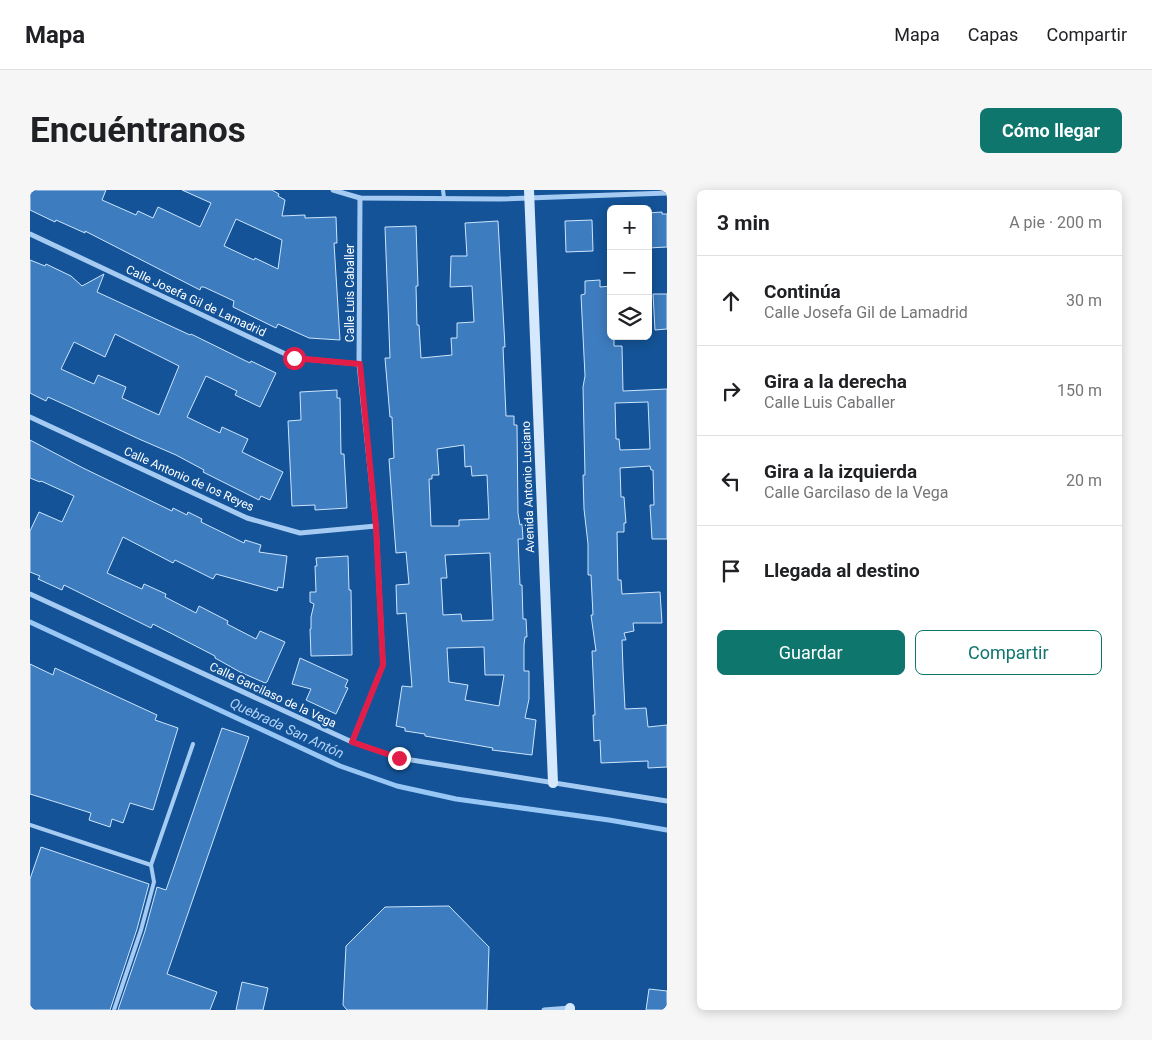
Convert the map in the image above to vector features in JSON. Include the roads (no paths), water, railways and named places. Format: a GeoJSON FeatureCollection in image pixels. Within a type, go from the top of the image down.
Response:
{"type":"FeatureCollection","features":[{"type":"Feature","properties":{"kind":"street"},"geometry":{"type":"LineString","coordinates":[[333,190],[360,198],[500,199],[529,194],[667,193]]}},
{"type":"Feature","properties":{"kind":"street","name":"Avenida Antonio Luciano"},"geometry":{"type":"LineString","coordinates":[[529,194],[553,783]]}},
{"type":"Feature","properties":{"kind":"street","name":"Calle Luis Caballer"},"geometry":{"type":"LineString","coordinates":[[352,742],[383,665],[376,526],[360,364],[360,198]]}},
{"type":"Feature","properties":{"kind":"street","name":"Calle Josefa Gil de Lamadrid"},"geometry":{"type":"LineString","coordinates":[[30,234],[294,358],[360,364]]}},
{"type":"Feature","properties":{"kind":"street","name":"Calle Antonio de los Reyes"},"geometry":{"type":"LineString","coordinates":[[30,418],[247,518],[300,533],[376,526]]}},
{"type":"Feature","properties":{"kind":"street","name":"Calle Garcilaso de la Vega"},"geometry":{"type":"LineString","coordinates":[[30,594],[352,742],[399,758],[667,801]]}},
{"type":"Feature","properties":{"kind":"street"},"geometry":{"type":"LineString","coordinates":[[544,1010],[570,1009]]}},
{"type":"Feature","properties":{"kind":"lane"},"geometry":{"type":"LineString","coordinates":[[443,190],[444,198]]}},
{"type":"Feature","properties":{"kind":"lane"},"geometry":{"type":"LineString","coordinates":[[114,1010],[141,930],[154,882],[152,865],[193,744]]}},
{"type":"Feature","properties":{"kind":"lane"},"geometry":{"type":"LineString","coordinates":[[30,825],[152,865]]}},
{"type":"Feature","properties":{"kind":"waterway","name":"Quebrada San Antón"},"geometry":{"type":"LineString","coordinates":[[30,622],[340,766],[397,786],[456,799],[667,830]]}}]}
